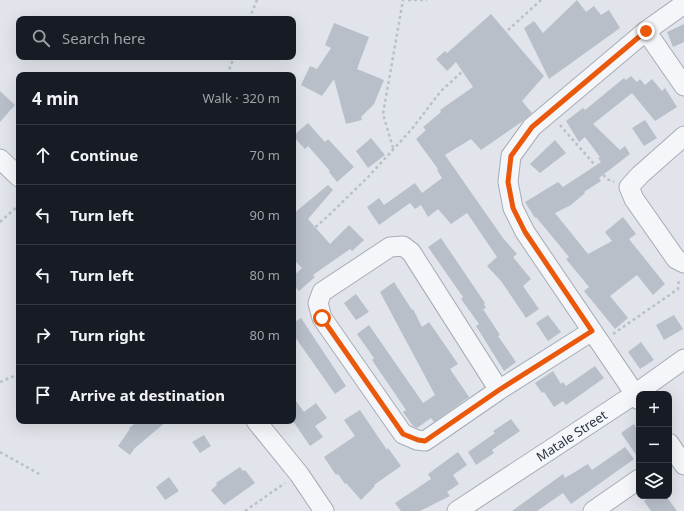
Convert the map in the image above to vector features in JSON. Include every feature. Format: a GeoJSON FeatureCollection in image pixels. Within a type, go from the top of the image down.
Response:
{"type":"FeatureCollection","features":[{"type":"Feature","properties":{"kind":"street"},"geometry":{"type":"LineString","coordinates":[[636,396],[525,232],[513,208],[508,182],[511,156],[532,127],[646,31],[684,4]]}},
{"type":"Feature","properties":{"kind":"street"},"geometry":{"type":"LineString","coordinates":[[646,31],[684,86]]}},
{"type":"Feature","properties":{"kind":"street"},"geometry":{"type":"LineString","coordinates":[[681,270],[676,259],[634,199],[629,187],[640,175],[684,136]]}},
{"type":"Feature","properties":{"kind":"street"},"geometry":{"type":"LineString","coordinates":[[0,159],[16,174]]}},
{"type":"Feature","properties":{"kind":"street"},"geometry":{"type":"LineString","coordinates":[[499,390],[411,252],[403,246],[390,247],[322,292],[318,303],[322,318],[403,434],[418,440],[425,441],[499,390],[596,336]]}},
{"type":"Feature","properties":{"kind":"street","name":"Matale Street"},"geometry":{"type":"LineString","coordinates":[[644,391],[684,359]]}},
{"type":"Feature","properties":{"kind":"street","name":"Matale Street"},"geometry":{"type":"LineString","coordinates":[[457,511],[636,398]]}},
{"type":"Feature","properties":{"kind":"street"},"geometry":{"type":"LineString","coordinates":[[258,424],[299,474],[324,511]]}},
{"type":"Feature","properties":{"kind":"street"},"geometry":{"type":"LineString","coordinates":[[593,511],[636,482]]}},
{"type":"Feature","properties":{"kind":"path"},"geometry":{"type":"LineString","coordinates":[[251,16],[257,0]]}},
{"type":"Feature","properties":{"kind":"path"},"geometry":{"type":"LineString","coordinates":[[393,149],[383,114],[403,0]]}},
{"type":"Feature","properties":{"kind":"path"},"geometry":{"type":"LineString","coordinates":[[408,0],[427,0]]}},
{"type":"Feature","properties":{"kind":"path"},"geometry":{"type":"LineString","coordinates":[[296,244],[328,216],[411,130],[441,91],[541,0]]}},
{"type":"Feature","properties":{"kind":"path"},"geometry":{"type":"LineString","coordinates":[[228,72],[233,60]]}},
{"type":"Feature","properties":{"kind":"path"},"geometry":{"type":"LineString","coordinates":[[550,112],[607,179],[629,187]]}},
{"type":"Feature","properties":{"kind":"path"},"geometry":{"type":"LineString","coordinates":[[0,222],[16,208]]}},
{"type":"Feature","properties":{"kind":"path"},"geometry":{"type":"LineString","coordinates":[[596,336],[678,289],[681,270]]}},
{"type":"Feature","properties":{"kind":"path"},"geometry":{"type":"LineString","coordinates":[[0,382],[16,375]]}},
{"type":"Feature","properties":{"kind":"path"},"geometry":{"type":"LineString","coordinates":[[0,452],[41,475]]}},
{"type":"Feature","properties":{"kind":"path"},"geometry":{"type":"LineString","coordinates":[[245,511],[299,474]]}},
{"type":"Feature","properties":{"kind":"building"},"geometry":{"type":"Polygon","coordinates":[[[577,0],[586,12],[594,6],[601,15],[609,10],[620,28],[549,79],[524,28],[534,21],[543,33],[577,0]]]}},
{"type":"Feature","properties":{"kind":"building"},"geometry":{"type":"Polygon","coordinates":[[[491,14],[544,76],[522,101],[532,113],[481,150],[471,139],[445,155],[503,238],[517,254],[513,257],[531,279],[523,286],[539,309],[526,318],[501,281],[487,266],[497,257],[467,213],[451,224],[438,209],[428,217],[421,205],[415,209],[410,203],[379,225],[367,207],[379,198],[384,205],[415,183],[422,193],[442,178],[437,170],[438,169],[416,139],[426,130],[423,127],[441,112],[440,110],[473,87],[456,62],[447,71],[436,59],[445,51],[447,53],[491,14]]]}},
{"type":"Feature","properties":{"kind":"building"},"geometry":{"type":"Polygon","coordinates":[[[334,23],[369,37],[357,69],[384,80],[374,104],[361,117],[362,120],[346,124],[334,79],[322,96],[301,85],[310,66],[317,69],[331,48],[325,45],[334,23]]]}},
{"type":"Feature","properties":{"kind":"building"},"geometry":{"type":"Polygon","coordinates":[[[684,24],[684,42],[673,47],[667,32],[684,24]]]}},
{"type":"Feature","properties":{"kind":"building"},"geometry":{"type":"Polygon","coordinates":[[[631,76],[637,82],[640,79],[645,85],[652,79],[662,91],[665,88],[677,107],[655,121],[632,93],[593,124],[620,150],[625,146],[630,154],[599,178],[601,181],[584,192],[585,193],[571,205],[555,213],[588,254],[612,241],[605,232],[623,217],[636,234],[629,239],[665,284],[653,295],[637,275],[610,296],[628,318],[615,329],[584,291],[589,287],[566,259],[569,257],[536,217],[535,218],[525,202],[558,182],[563,187],[601,162],[598,158],[600,157],[585,137],[579,142],[566,121],[583,108],[585,110],[624,78],[626,80],[631,76]]]}},
{"type":"Feature","properties":{"kind":"building"},"geometry":{"type":"Polygon","coordinates":[[[0,91],[15,105],[0,122],[0,91]]]}},
{"type":"Feature","properties":{"kind":"building"},"geometry":{"type":"Polygon","coordinates":[[[645,120],[657,138],[644,146],[632,128],[645,120]]]}},
{"type":"Feature","properties":{"kind":"building"},"geometry":{"type":"Polygon","coordinates":[[[308,123],[325,142],[328,139],[354,167],[337,182],[329,172],[330,171],[308,146],[305,149],[296,139],[296,133],[308,123]]]}},
{"type":"Feature","properties":{"kind":"building"},"geometry":{"type":"Polygon","coordinates":[[[371,138],[385,155],[368,168],[356,151],[371,138]]]}},
{"type":"Feature","properties":{"kind":"building"},"geometry":{"type":"Polygon","coordinates":[[[555,140],[566,153],[540,173],[530,164],[555,140]]]}},
{"type":"Feature","properties":{"kind":"building"},"geometry":{"type":"Polygon","coordinates":[[[328,185],[333,190],[308,219],[330,244],[349,225],[364,240],[352,251],[350,249],[313,275],[315,277],[299,291],[296,288],[296,273],[302,268],[296,262],[296,212],[328,185]]]}},
{"type":"Feature","properties":{"kind":"building"},"geometry":{"type":"Polygon","coordinates":[[[441,238],[485,303],[486,308],[483,309],[500,335],[498,336],[516,362],[504,371],[476,326],[479,324],[461,299],[463,297],[428,247],[441,238]]]}},
{"type":"Feature","properties":{"kind":"building"},"geometry":{"type":"Polygon","coordinates":[[[394,282],[412,310],[413,309],[422,327],[429,322],[458,364],[450,369],[469,397],[434,422],[431,418],[417,428],[413,426],[403,412],[406,410],[372,360],[374,358],[357,334],[369,325],[423,403],[435,395],[380,292],[394,282]]]}},
{"type":"Feature","properties":{"kind":"building"},"geometry":{"type":"Polygon","coordinates":[[[356,294],[369,312],[356,320],[344,303],[356,294]]]}},
{"type":"Feature","properties":{"kind":"building"},"geometry":{"type":"Polygon","coordinates":[[[548,315],[561,332],[548,341],[536,323],[548,315]]]}},
{"type":"Feature","properties":{"kind":"building"},"geometry":{"type":"Polygon","coordinates":[[[674,315],[683,329],[664,340],[656,325],[674,315]]]}},
{"type":"Feature","properties":{"kind":"building"},"geometry":{"type":"Polygon","coordinates":[[[301,318],[346,386],[335,394],[296,338],[296,321],[301,318]]]}},
{"type":"Feature","properties":{"kind":"building"},"geometry":{"type":"Polygon","coordinates":[[[641,342],[654,360],[640,369],[628,352],[641,342]]]}},
{"type":"Feature","properties":{"kind":"building"},"geometry":{"type":"Polygon","coordinates":[[[595,366],[604,378],[566,405],[563,401],[554,407],[544,392],[542,393],[535,383],[553,371],[561,384],[563,382],[566,386],[595,366]]]}},
{"type":"Feature","properties":{"kind":"building"},"geometry":{"type":"Polygon","coordinates":[[[296,401],[304,412],[316,403],[327,418],[315,426],[323,437],[310,446],[295,424],[296,401]]]}},
{"type":"Feature","properties":{"kind":"building"},"geometry":{"type":"Polygon","coordinates":[[[360,410],[387,450],[388,448],[401,466],[374,485],[375,486],[361,500],[346,483],[345,484],[338,474],[336,475],[324,457],[355,436],[344,420],[360,410]]]}},
{"type":"Feature","properties":{"kind":"building"},"geometry":{"type":"Polygon","coordinates":[[[511,419],[520,431],[492,450],[494,453],[476,465],[468,452],[495,433],[493,431],[511,419]]]}},
{"type":"Feature","properties":{"kind":"building"},"geometry":{"type":"Polygon","coordinates":[[[134,424],[163,424],[135,448],[130,455],[118,446],[130,429],[129,428],[134,424]]]}},
{"type":"Feature","properties":{"kind":"building"},"geometry":{"type":"Polygon","coordinates":[[[634,424],[636,427],[636,455],[621,433],[634,424]]]}},
{"type":"Feature","properties":{"kind":"building"},"geometry":{"type":"Polygon","coordinates":[[[204,435],[211,446],[200,453],[192,442],[204,435]]]}},
{"type":"Feature","properties":{"kind":"building"},"geometry":{"type":"Polygon","coordinates":[[[625,447],[634,459],[571,504],[563,493],[537,511],[512,511],[563,474],[565,478],[588,464],[592,470],[625,447]]]}},
{"type":"Feature","properties":{"kind":"building"},"geometry":{"type":"Polygon","coordinates":[[[458,452],[467,465],[453,475],[459,484],[447,492],[450,496],[420,511],[401,511],[395,503],[431,479],[428,474],[458,452]]]}},
{"type":"Feature","properties":{"kind":"building"},"geometry":{"type":"Polygon","coordinates":[[[240,467],[243,471],[245,470],[255,483],[224,505],[211,490],[217,485],[216,483],[240,467]]]}},
{"type":"Feature","properties":{"kind":"building"},"geometry":{"type":"Polygon","coordinates":[[[169,477],[179,491],[165,500],[156,487],[169,477]]]}},
{"type":"Feature","properties":{"kind":"building"},"geometry":{"type":"Polygon","coordinates":[[[647,499],[668,499],[677,511],[651,511],[644,501],[647,499]]]}},
{"type":"Feature","properties":{"kind":"route"},"geometry":{"type":"LineString","coordinates":[[322,318],[403,434],[425,441],[499,390],[592,331],[525,232],[513,208],[508,182],[511,156],[532,127],[646,31]]}}]}
